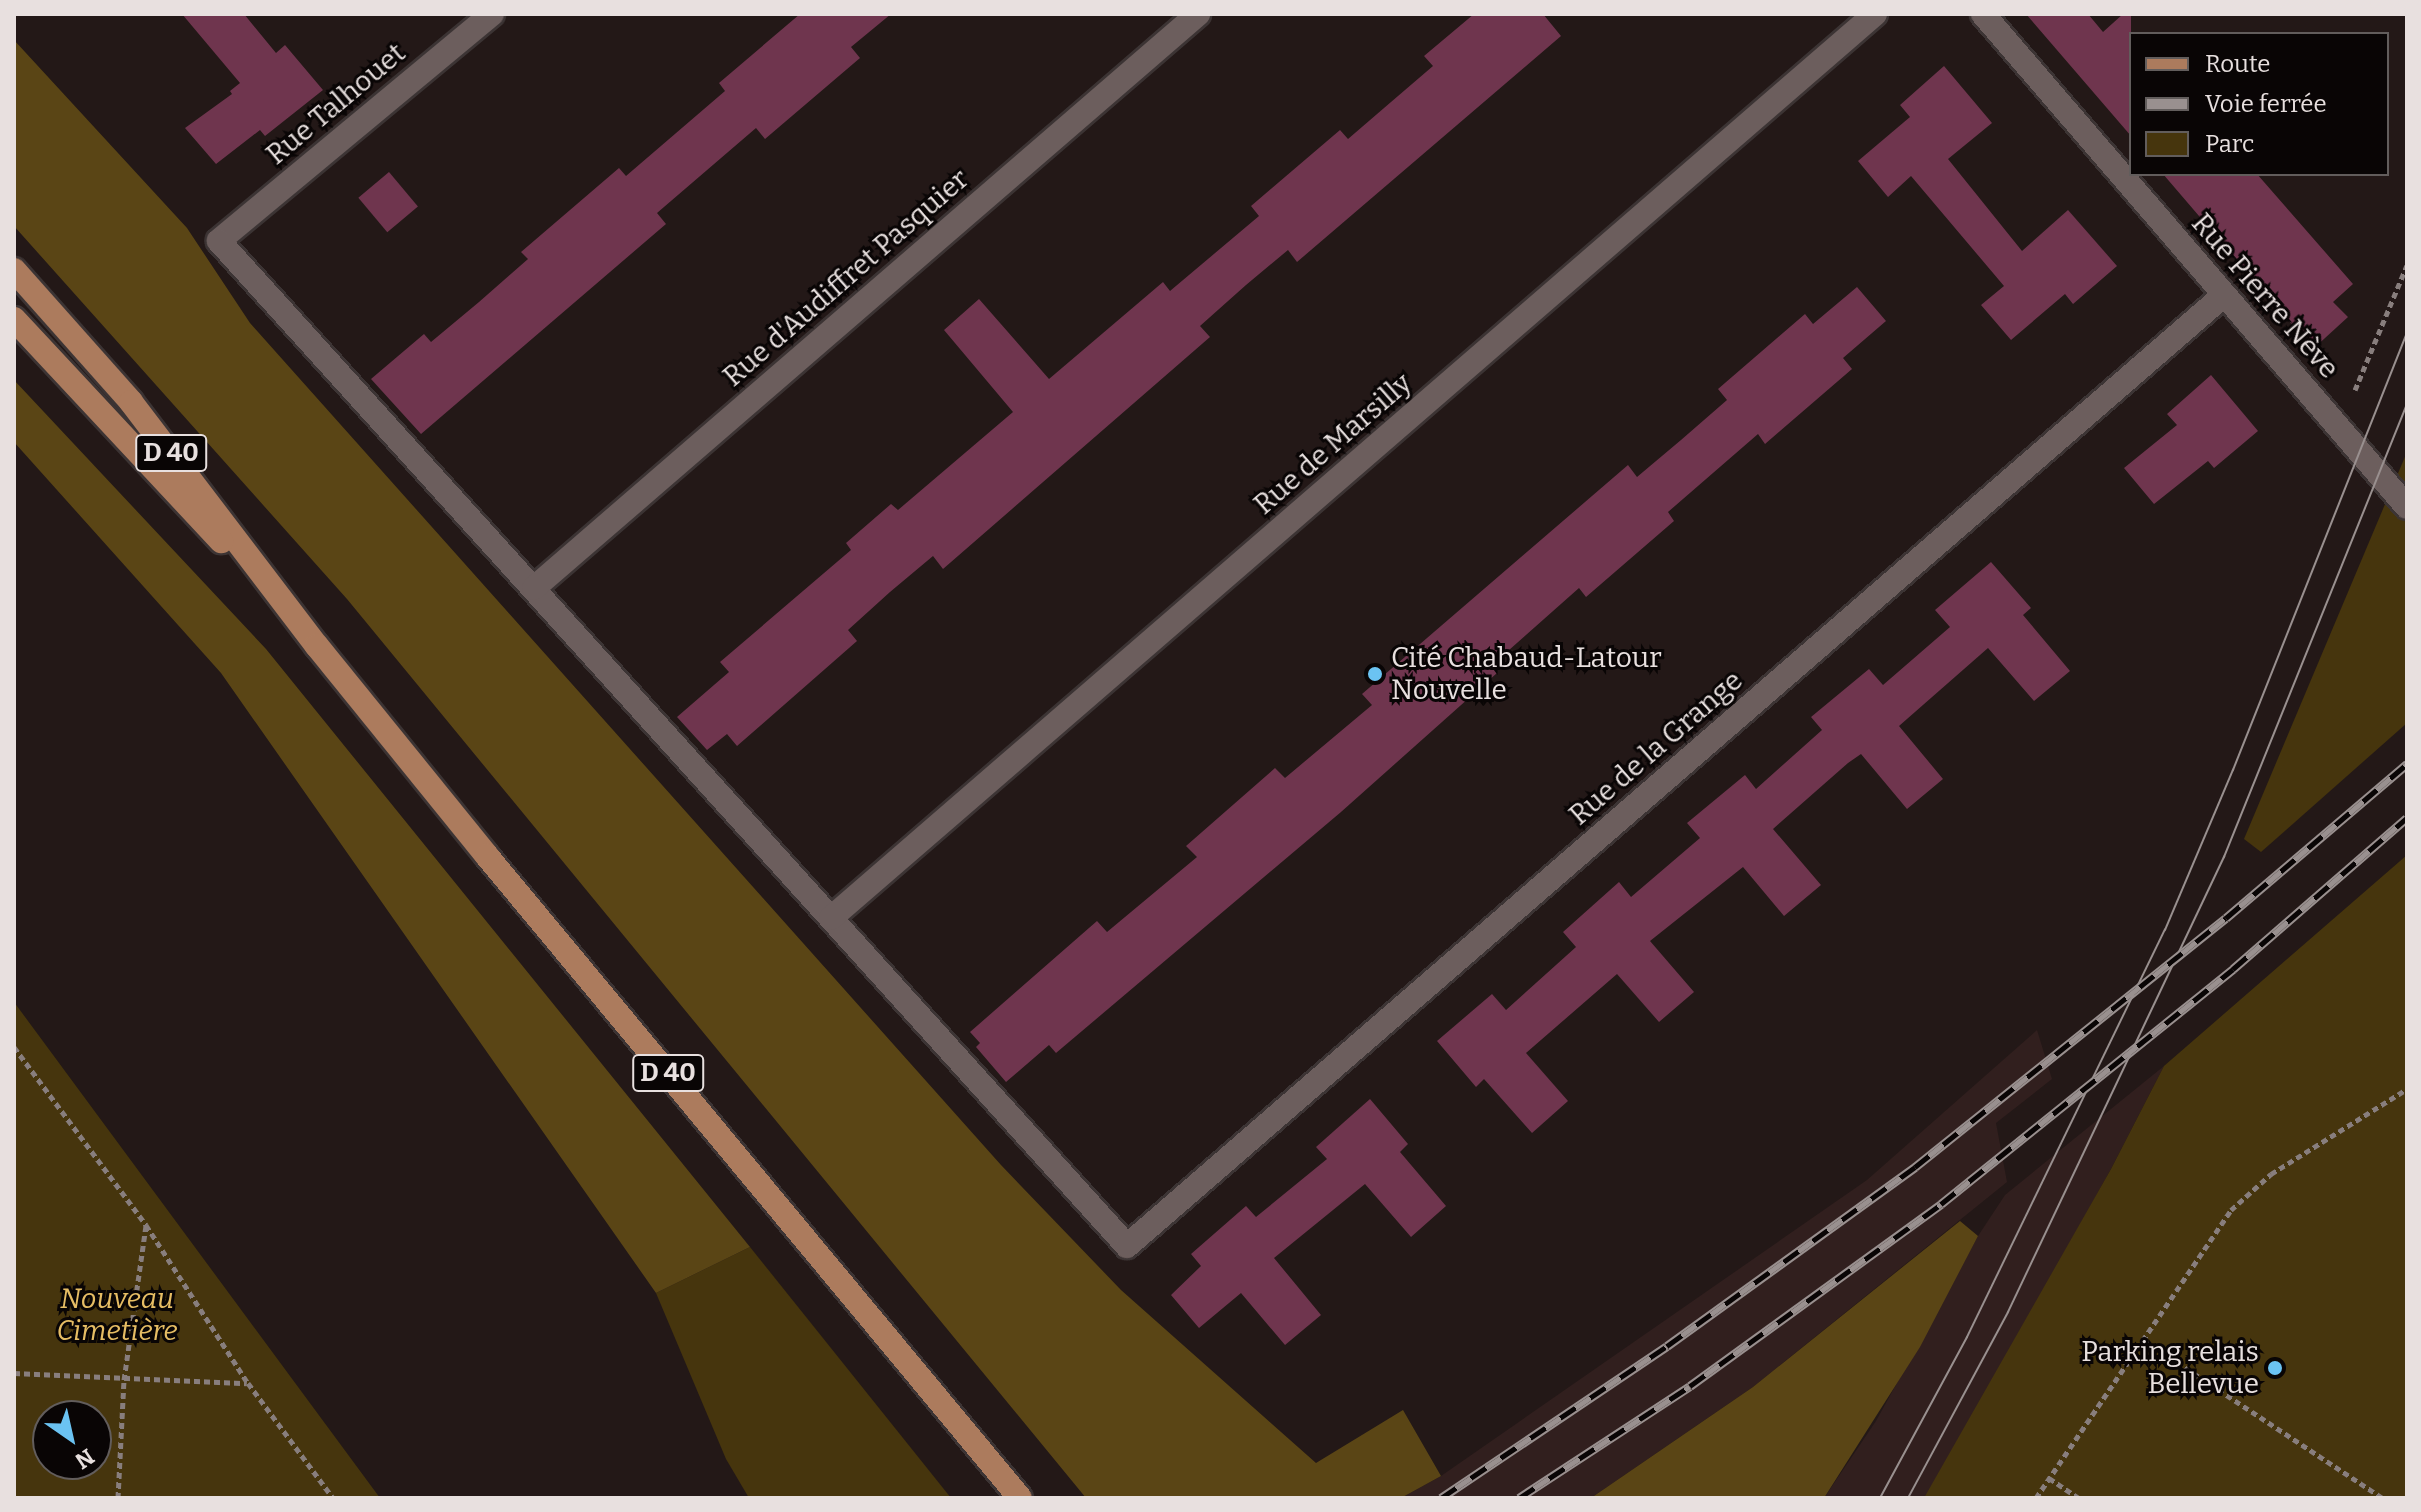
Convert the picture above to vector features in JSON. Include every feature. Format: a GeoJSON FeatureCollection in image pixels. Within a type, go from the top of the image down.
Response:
{"type":"FeatureCollection","features":[{"type":"Feature","properties":{"kind":"main road","name":"D 40"},"geometry":{"type":"LineString","coordinates":[[14,270],[131,402],[317,646],[1020,1498]]}},
{"type":"Feature","properties":{"kind":"main road","name":"D 40"},"geometry":{"type":"LineString","coordinates":[[14,319],[317,646]]}},
{"type":"Feature","properties":{"kind":"street","name":"Rue Talhouet"},"geometry":{"type":"LineString","coordinates":[[492,14],[219,241],[534,588]]}},
{"type":"Feature","properties":{"kind":"street","name":"Rue d'Audiffret Pasquier"},"geometry":{"type":"LineString","coordinates":[[534,588],[1198,14]]}},
{"type":"Feature","properties":{"kind":"street","name":"Rue de Marsilly"},"geometry":{"type":"LineString","coordinates":[[831,918],[1875,14]]}},
{"type":"Feature","properties":{"kind":"street","name":"Rue Pierre Nève"},"geometry":{"type":"LineString","coordinates":[[1983,14],[2407,507]]}},
{"type":"Feature","properties":{"kind":"street","name":"Rue de la Grange"},"geometry":{"type":"LineString","coordinates":[[831,918],[1127,1246],[2224,295]]}},
{"type":"Feature","properties":{"kind":"street"},"geometry":{"type":"LineString","coordinates":[[534,588],[831,918]]}},
{"type":"Feature","properties":{"kind":"path"},"geometry":{"type":"LineString","coordinates":[[2339,428],[2407,265]]}},
{"type":"Feature","properties":{"kind":"path"},"geometry":{"type":"LineString","coordinates":[[14,1047],[146,1225],[248,1383],[333,1498]]}},
{"type":"Feature","properties":{"kind":"path"},"geometry":{"type":"LineString","coordinates":[[2036,1498],[2231,1210],[2250,1190],[2407,1089]]}},
{"type":"Feature","properties":{"kind":"path"},"geometry":{"type":"LineString","coordinates":[[118,1498],[124,1380],[146,1225]]}},
{"type":"Feature","properties":{"kind":"path"},"geometry":{"type":"LineString","coordinates":[[2143,1340],[2383,1498]]}},
{"type":"Feature","properties":{"kind":"path"},"geometry":{"type":"LineString","coordinates":[[14,1373],[248,1383]]}},
{"type":"Feature","properties":{"kind":"path"},"geometry":{"type":"LineString","coordinates":[[2049,1478],[2079,1498]]}},
{"type":"Feature","properties":{"kind":"shaded area"},"geometry":{"type":"Polygon","coordinates":[[[14,40],[187,228],[250,323],[1001,1165],[1121,1290],[1316,1463],[1403,1410],[1441,1476],[1401,1498],[1086,1498],[347,599],[14,226],[14,40]]]}},
{"type":"Feature","properties":{"kind":"shaded area"},"geometry":{"type":"Polygon","coordinates":[[[14,380],[266,649],[750,1247],[656,1293],[221,673],[14,442],[14,380]]]}},
{"type":"Feature","properties":{"kind":"shaded area"},"geometry":{"type":"Polygon","coordinates":[[[2037,1030],[2052,1079],[1996,1123],[2007,1182],[1753,1387],[1591,1498],[1401,1498],[1441,1476],[1867,1180],[2037,1030]]]}},
{"type":"Feature","properties":{"kind":"shaded area"},"geometry":{"type":"Polygon","coordinates":[[[2164,1066],[2111,1169],[1928,1498],[1824,1498],[1876,1421],[1978,1236],[2005,1195],[2164,1066]]]}},
{"type":"Feature","properties":{"kind":"shaded area"},"geometry":{"type":"Polygon","coordinates":[[[1960,1221],[1978,1236],[1920,1347],[1824,1498],[1591,1498],[1753,1387],[1960,1221]]]}},
{"type":"Feature","properties":{"kind":"green space"},"geometry":{"type":"Polygon","coordinates":[[[2407,452],[2407,723],[2261,852],[2244,839],[2407,452]]]}},
{"type":"Feature","properties":{"kind":"green space"},"geometry":{"type":"Polygon","coordinates":[[[2407,855],[2407,1498],[1924,1498],[2111,1169],[2164,1066],[2407,855]]]}},
{"type":"Feature","properties":{"kind":"green space","name":"Nouveau Cimetière"},"geometry":{"type":"Polygon","coordinates":[[[14,1002],[380,1498],[14,1498],[14,1002]]]}},
{"type":"Feature","properties":{"kind":"green space"},"geometry":{"type":"Polygon","coordinates":[[[750,1247],[951,1498],[749,1498],[726,1459],[656,1293],[750,1247]]]}},
{"type":"Feature","properties":{"kind":"building"},"geometry":{"type":"Polygon","coordinates":[[[182,14],[244,14],[276,53],[285,45],[323,90],[265,136],[260,130],[216,164],[185,128],[232,94],[230,91],[240,83],[182,14]]]}},
{"type":"Feature","properties":{"kind":"building"},"geometry":{"type":"Polygon","coordinates":[[[800,14],[891,14],[851,47],[860,58],[765,139],[756,128],[657,213],[666,224],[421,434],[371,379],[424,334],[431,342],[479,302],[528,259],[521,252],[619,168],[626,176],[725,91],[719,83],[800,14]]]}},
{"type":"Feature","properties":{"kind":"building"},"geometry":{"type":"Polygon","coordinates":[[[1474,14],[1543,14],[1561,36],[1297,262],[1288,250],[1246,285],[1200,326],[1210,337],[943,569],[933,556],[890,592],[848,630],[857,641],[737,746],[727,734],[707,750],[677,717],[729,672],[720,662],[851,550],[846,543],[891,504],[898,510],[1013,412],[944,330],[979,299],[1049,379],[1163,282],[1170,291],[1259,216],[1251,206],[1340,130],[1348,139],[1433,66],[1424,56],[1474,14]]]}},
{"type":"Feature","properties":{"kind":"building"},"geometry":{"type":"Polygon","coordinates":[[[2026,14],[2088,14],[2103,32],[2123,14],[2131,14],[2129,134],[2026,14]]]}},
{"type":"Feature","properties":{"kind":"building"},"geometry":{"type":"Polygon","coordinates":[[[1944,66],[1992,123],[1948,159],[2022,251],[2068,210],[2117,266],[2073,304],[2065,294],[2011,340],[1981,305],[2004,286],[1911,176],[1888,197],[1858,161],[1910,117],[1900,105],[1944,66]]]}},
{"type":"Feature","properties":{"kind":"building"},"geometry":{"type":"Polygon","coordinates":[[[389,172],[418,206],[387,232],[358,198],[389,172]]]}},
{"type":"Feature","properties":{"kind":"building"},"geometry":{"type":"Polygon","coordinates":[[[2165,176],[2259,176],[2353,284],[2333,302],[2348,317],[2313,349],[2165,176]]]}},
{"type":"Feature","properties":{"kind":"building"},"geometry":{"type":"Polygon","coordinates":[[[1857,287],[1886,321],[1843,358],[1852,369],[1765,444],[1758,434],[1668,512],[1674,521],[1586,597],[1579,588],[1491,666],[1497,673],[1341,812],[1056,1053],[1049,1045],[1006,1082],[976,1047],[980,1043],[970,1032],[1097,921],[1107,932],[1197,857],[1186,846],[1275,768],[1285,778],[1372,705],[1362,694],[1628,465],[1637,477],[1681,440],[1727,400],[1718,389],[1805,314],[1813,324],[1857,287]]]}},
{"type":"Feature","properties":{"kind":"building"},"geometry":{"type":"Polygon","coordinates":[[[2211,375],[2258,431],[2214,468],[2208,461],[2154,504],[2124,468],[2177,425],[2167,414],[2211,375]]]}},
{"type":"Feature","properties":{"kind":"building"},"geometry":{"type":"Polygon","coordinates":[[[1991,562],[2031,608],[2023,615],[2070,671],[2034,701],[1988,648],[1899,726],[1943,779],[1907,809],[1861,754],[1848,763],[1773,829],[1821,885],[1784,916],[1743,867],[1650,941],[1694,992],[1659,1022],[1617,974],[1526,1053],[1568,1101],[1532,1133],[1484,1079],[1476,1087],[1437,1041],[1492,994],[1506,1010],[1576,947],[1563,932],[1619,882],[1631,897],[1700,838],[1687,823],[1745,775],[1756,789],[1822,730],[1811,717],[1869,669],[1883,685],[1950,627],[1935,610],[1991,562]]]}},
{"type":"Feature","properties":{"kind":"building"},"geometry":{"type":"Polygon","coordinates":[[[1370,1099],[1408,1144],[1400,1152],[1446,1206],[1411,1237],[1365,1184],[1274,1258],[1321,1315],[1285,1345],[1241,1293],[1199,1328],[1171,1295],[1201,1266],[1191,1254],[1246,1206],[1256,1217],[1327,1159],[1316,1147],[1370,1099]]]}},
{"type":"Feature","properties":{"kind":"tram line"},"geometry":{"type":"LineString","coordinates":[[1880,1498],[1967,1337],[2165,930],[2233,770],[2407,332]]}},
{"type":"Feature","properties":{"kind":"tram line"},"geometry":{"type":"LineString","coordinates":[[1908,1498],[2008,1312],[2224,857],[2407,404]]}},
{"type":"Feature","properties":{"kind":"railway"},"geometry":{"type":"LineString","coordinates":[[1441,1498],[1667,1346],[1915,1167],[2226,918],[2407,764]]}},
{"type":"Feature","properties":{"kind":"railway"},"geometry":{"type":"LineString","coordinates":[[1519,1498],[1690,1386],[1941,1204],[2233,969],[2407,818]]}},
{"type":"Feature","properties":{"kind":"place","name":"Cité Chabaud-Latour Nouvelle"},"geometry":{"type":"Point","coordinates":[1375,674]}},
{"type":"Feature","properties":{"kind":"place","name":"Parking relais Bellevue"},"geometry":{"type":"Point","coordinates":[2275,1368]}}]}
